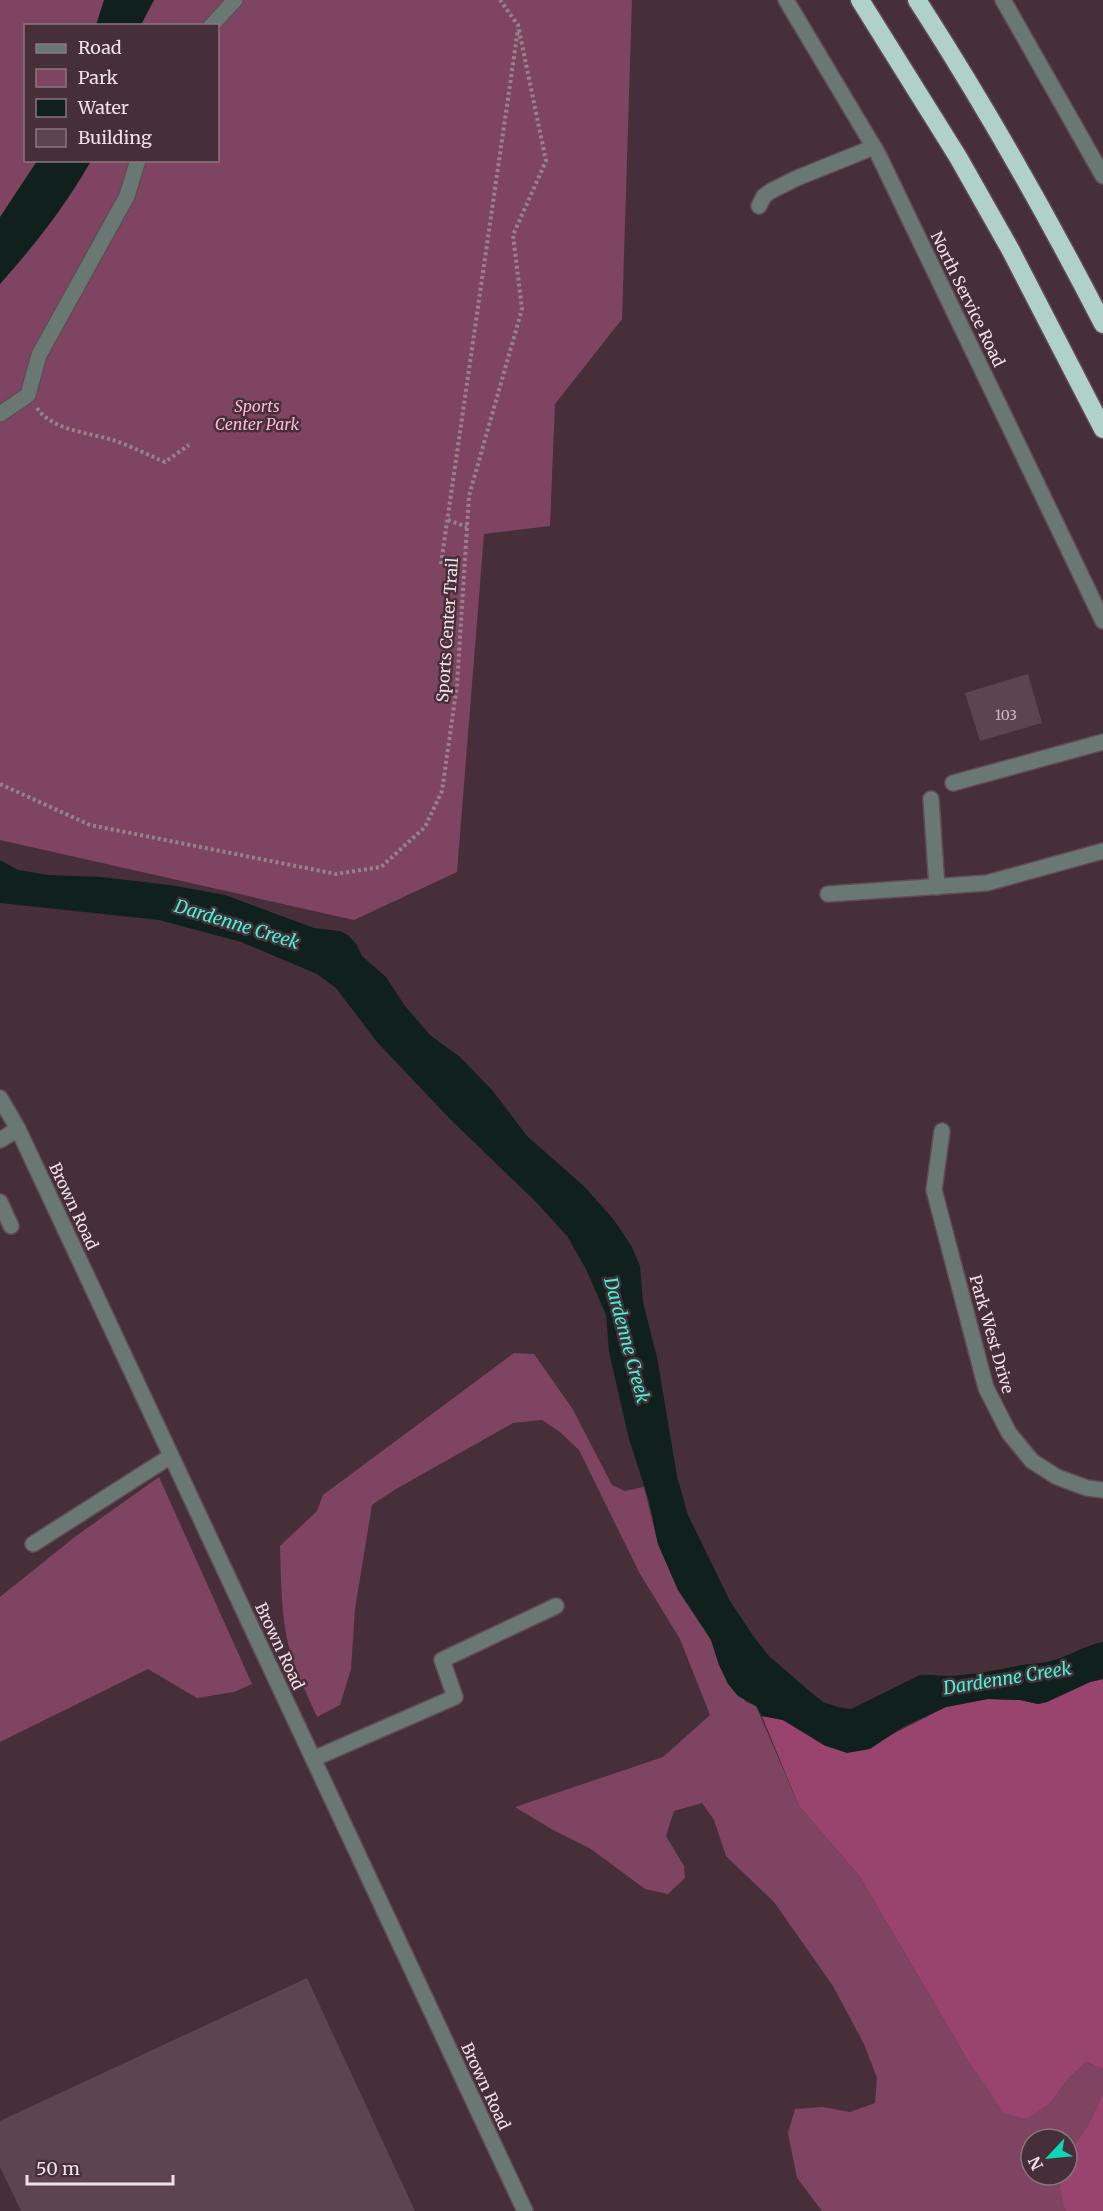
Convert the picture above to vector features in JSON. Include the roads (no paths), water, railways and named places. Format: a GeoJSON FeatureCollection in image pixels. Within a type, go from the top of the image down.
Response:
{"type":"FeatureCollection","features":[{"type":"Feature","properties":{"kind":"highway"},"geometry":{"type":"LineString","coordinates":[[860,0],[958,157],[1010,249],[1103,429]]}},
{"type":"Feature","properties":{"kind":"highway"},"geometry":{"type":"LineString","coordinates":[[917,0],[1044,212],[1103,324]]}},
{"type":"Feature","properties":{"kind":"street"},"geometry":{"type":"LineString","coordinates":[[213,24],[235,0]]}},
{"type":"Feature","properties":{"kind":"street","name":"North Service Road"},"geometry":{"type":"LineString","coordinates":[[786,0],[874,147],[1103,621]]}},
{"type":"Feature","properties":{"kind":"street"},"geometry":{"type":"LineString","coordinates":[[1003,0],[1103,176]]}},
{"type":"Feature","properties":{"kind":"street"},"geometry":{"type":"LineString","coordinates":[[759,206],[764,196],[771,191],[874,147]]}},
{"type":"Feature","properties":{"kind":"street"},"geometry":{"type":"LineString","coordinates":[[0,414],[28,395],[39,355],[128,196],[137,162]]}},
{"type":"Feature","properties":{"kind":"street"},"geometry":{"type":"LineString","coordinates":[[953,783],[1103,742]]}},
{"type":"Feature","properties":{"kind":"street"},"geometry":{"type":"LineString","coordinates":[[931,799],[937,887]]}},
{"type":"Feature","properties":{"kind":"street"},"geometry":{"type":"LineString","coordinates":[[828,894],[987,883],[1103,851]]}},
{"type":"Feature","properties":{"kind":"street","name":"Brown Road"},"geometry":{"type":"LineString","coordinates":[[0,1098],[18,1129],[525,2211]]}},
{"type":"Feature","properties":{"kind":"street"},"geometry":{"type":"LineString","coordinates":[[0,1140],[18,1129]]}},
{"type":"Feature","properties":{"kind":"street","name":"Park West Drive"},"geometry":{"type":"LineString","coordinates":[[942,1131],[934,1190],[986,1388],[1009,1433],[1032,1461],[1057,1477],[1087,1488],[1103,1490]]}},
{"type":"Feature","properties":{"kind":"street"},"geometry":{"type":"LineString","coordinates":[[0,1202],[11,1226]]}},
{"type":"Feature","properties":{"kind":"street"},"geometry":{"type":"LineString","coordinates":[[33,1544],[171,1456]]}},
{"type":"Feature","properties":{"kind":"street"},"geometry":{"type":"LineString","coordinates":[[313,1759],[455,1697],[442,1660],[556,1606]]}},
{"type":"Feature","properties":{"kind":"water"},"geometry":{"type":"Polygon","coordinates":[[[104,0],[154,0],[142,24],[96,24],[104,0]]]}},
{"type":"Feature","properties":{"kind":"water"},"geometry":{"type":"Polygon","coordinates":[[[36,162],[90,162],[49,224],[0,284],[0,217],[36,162]]]}},
{"type":"Feature","properties":{"kind":"water","name":"Dardenne Creek"},"geometry":{"type":"Polygon","coordinates":[[[0,860],[18,870],[49,875],[101,877],[170,885],[225,895],[314,928],[340,931],[348,935],[357,945],[362,956],[386,977],[405,1006],[430,1035],[460,1057],[493,1091],[527,1136],[585,1187],[614,1220],[632,1247],[640,1266],[643,1302],[657,1357],[677,1476],[688,1515],[730,1601],[754,1637],[769,1656],[823,1702],[851,1709],[920,1675],[967,1675],[1043,1663],[1103,1642],[1103,1679],[1090,1682],[1038,1704],[1020,1700],[988,1699],[946,1707],[903,1727],[870,1749],[847,1753],[826,1746],[783,1720],[762,1716],[756,1706],[738,1696],[728,1684],[711,1640],[678,1590],[658,1544],[649,1501],[629,1439],[609,1352],[606,1315],[586,1269],[567,1236],[377,1042],[336,988],[317,974],[241,942],[159,920],[0,903],[0,860]]]}},
{"type":"Feature","properties":{"kind":"park label","name":"Sports Center Park"},"geometry":{"type":"Point","coordinates":[257,415]}}]}
